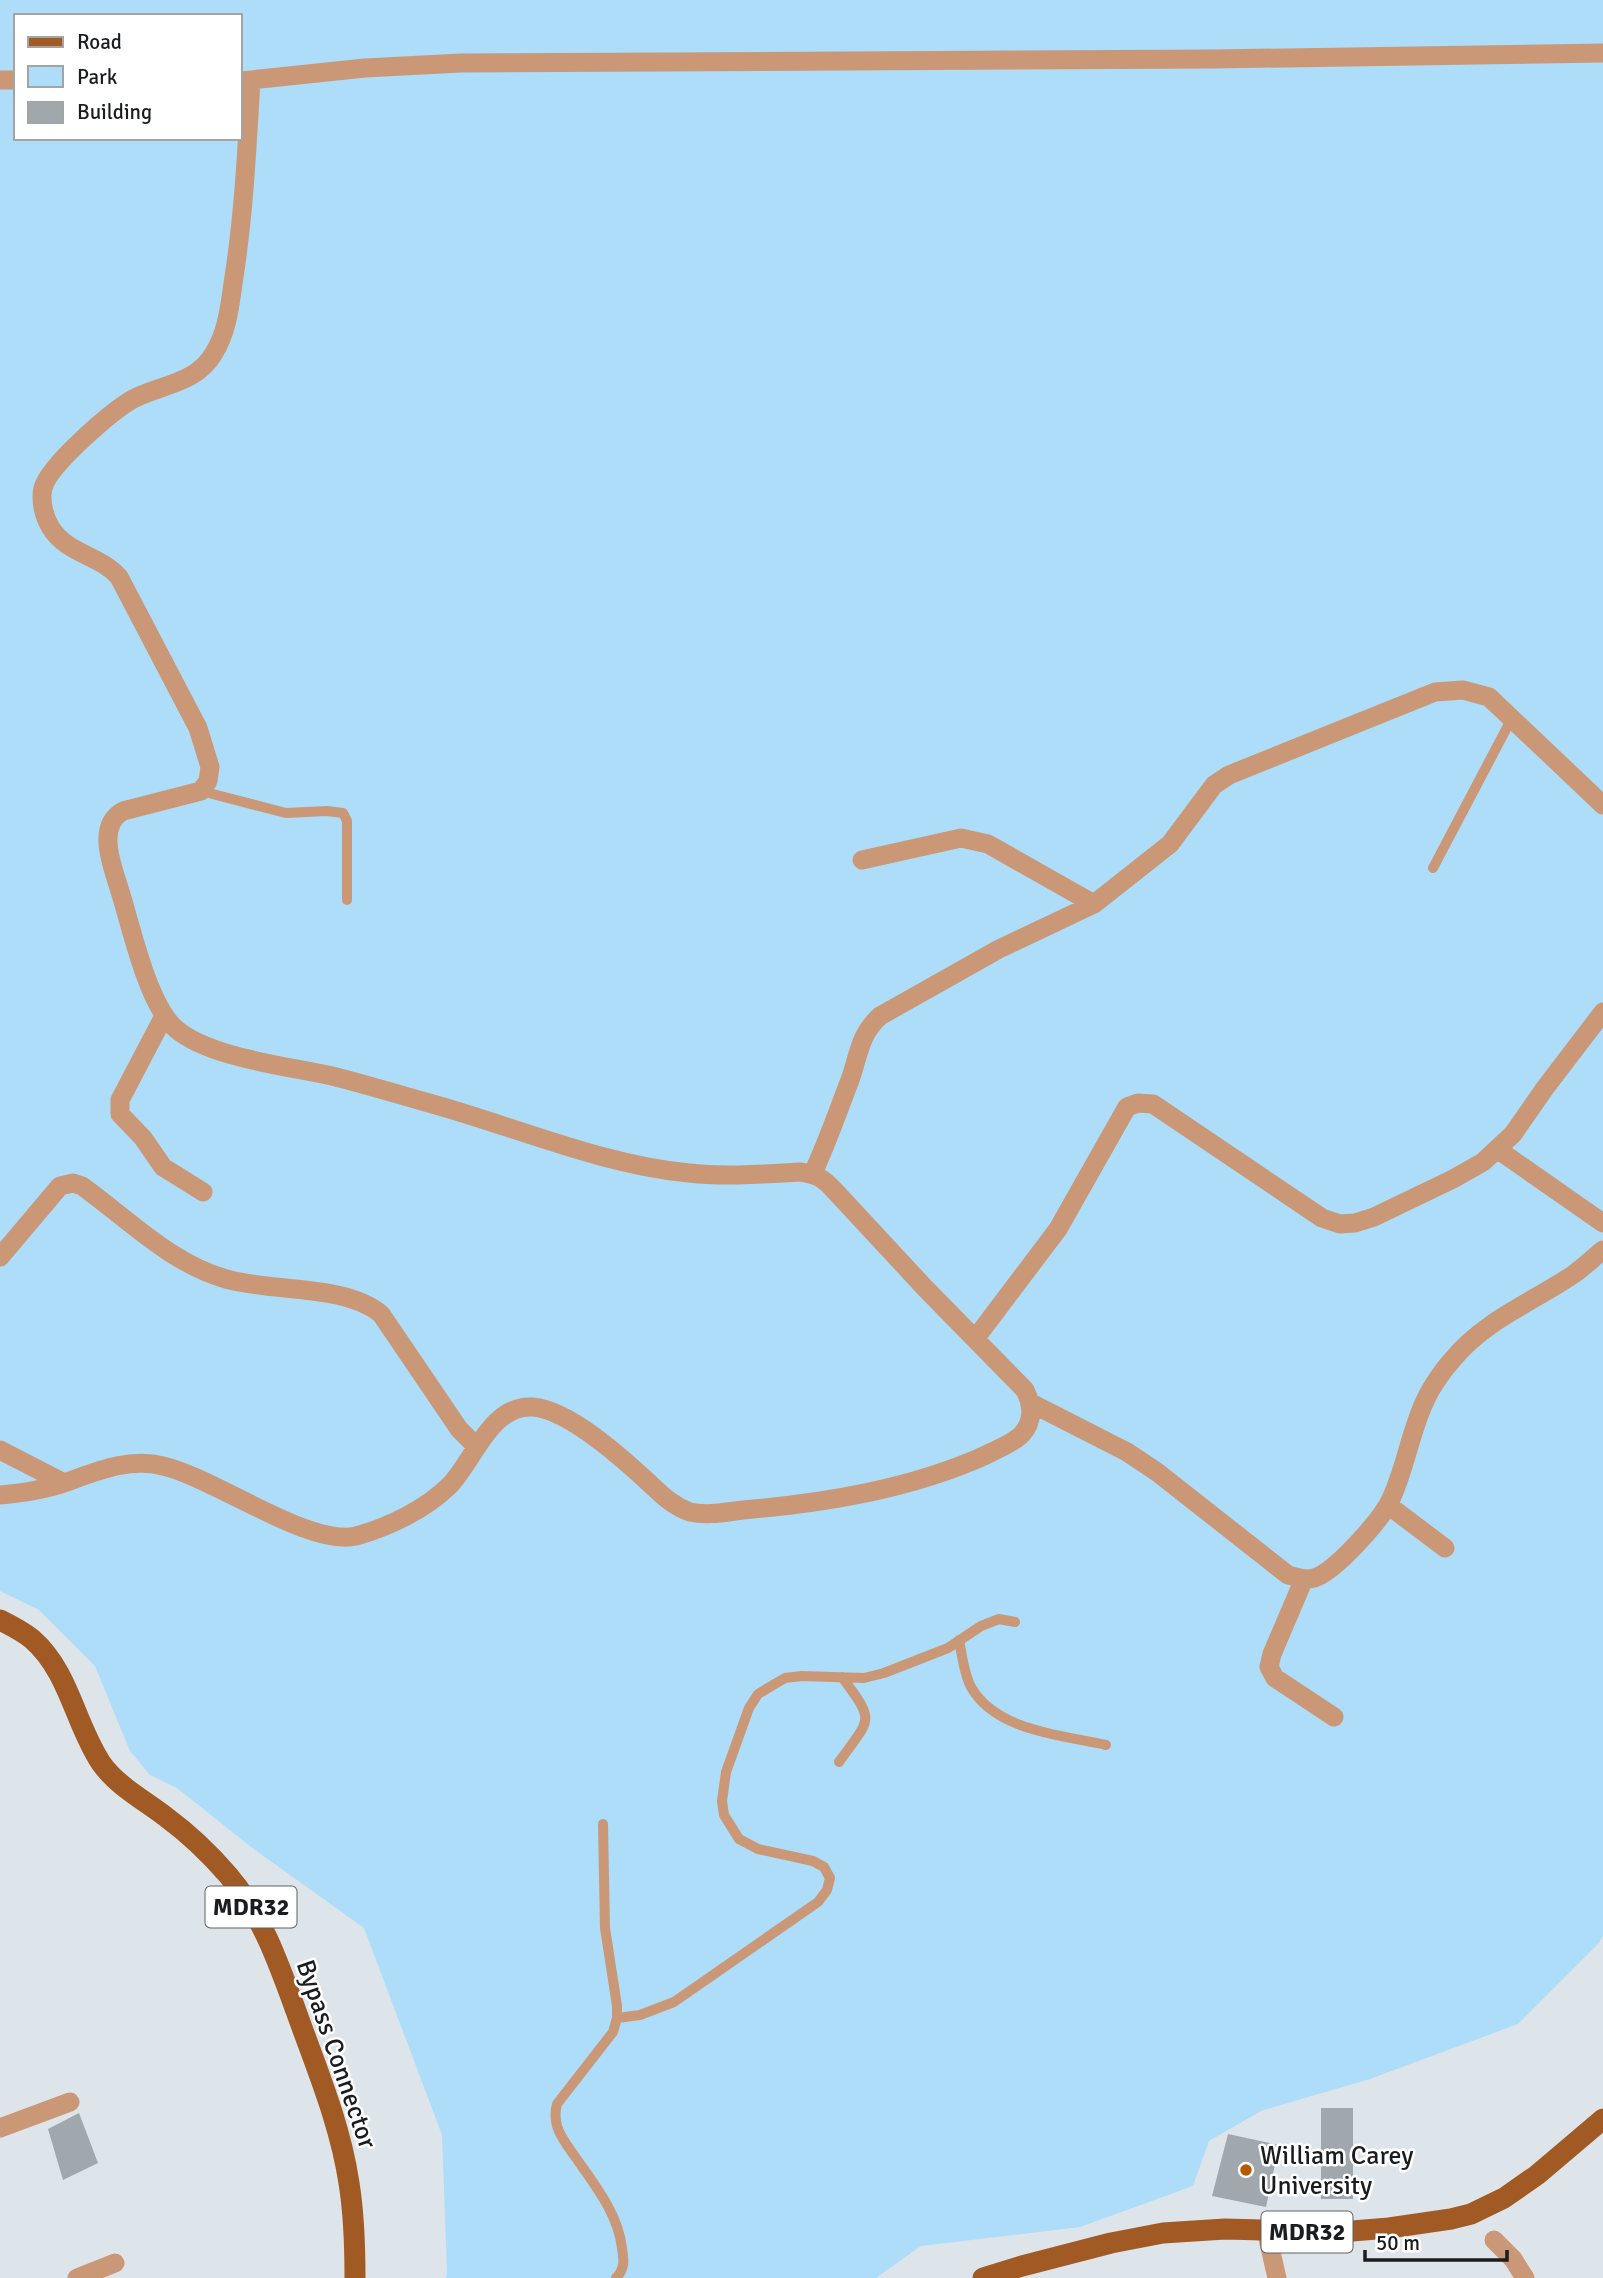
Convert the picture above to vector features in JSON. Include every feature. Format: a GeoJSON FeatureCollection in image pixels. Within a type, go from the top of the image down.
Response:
{"type":"FeatureCollection","features":[{"type":"Feature","properties":{"kind":"main road","name":"Bypass Connector"},"geometry":{"type":"LineString","coordinates":[[0,1619],[31,1639],[46,1654],[57,1671],[92,1746],[110,1773],[187,1833],[230,1877],[251,1907],[282,1972],[325,2088],[339,2136],[353,2212],[355,2278]]}},
{"type":"Feature","properties":{"kind":"main road","name":"MDR32"},"geometry":{"type":"LineString","coordinates":[[983,2278],[1135,2237],[1190,2230],[1352,2231],[1432,2223],[1471,2214],[1504,2198],[1537,2175],[1603,2119]]}},
{"type":"Feature","properties":{"kind":"street"},"geometry":{"type":"LineString","coordinates":[[0,1495],[43,1489],[110,1467],[131,1464],[162,1465],[191,1475],[299,1526],[345,1538],[361,1535],[405,1516],[432,1500],[451,1484],[500,1419],[511,1412],[534,1407],[570,1421],[610,1448],[666,1499],[683,1509],[702,1514],[792,1506],[906,1483],[962,1466],[1000,1448],[1021,1435],[1030,1422],[1031,1403],[1025,1390],[834,1190],[813,1173],[689,1173],[630,1163],[433,1104],[211,1048],[184,1035],[164,1017],[144,970],[117,883],[108,836],[109,824],[123,811],[201,791],[208,781],[209,758],[198,727],[113,569],[70,547],[52,530],[43,510],[43,489],[55,469],[110,415],[133,400],[196,374],[215,352],[226,325],[241,231],[246,81],[365,68],[461,63],[1200,60],[1603,52]]}},
{"type":"Feature","properties":{"kind":"street"},"geometry":{"type":"LineString","coordinates":[[813,1173],[826,1145],[861,1041],[869,1026],[880,1016],[974,962],[1094,904],[1170,844],[1210,790],[1229,775],[1435,692],[1463,690],[1489,697],[1603,804]]}},
{"type":"Feature","properties":{"kind":"street"},"geometry":{"type":"LineString","coordinates":[[862,860],[961,838],[975,840],[988,844],[1094,904]]}},
{"type":"Feature","properties":{"kind":"street"},"geometry":{"type":"LineString","coordinates":[[975,1339],[1058,1229],[1118,1119],[1128,1107],[1138,1102],[1153,1104],[1322,1217],[1340,1224],[1355,1223],[1385,1212],[1483,1162],[1513,1134],[1603,1012]]}},
{"type":"Feature","properties":{"kind":"street"},"geometry":{"type":"LineString","coordinates":[[164,1017],[120,1100],[120,1114],[143,1138],[163,1167],[203,1192]]}},
{"type":"Feature","properties":{"kind":"street"},"geometry":{"type":"LineString","coordinates":[[1497,1149],[1603,1223]]}},
{"type":"Feature","properties":{"kind":"street"},"geometry":{"type":"LineString","coordinates":[[0,1257],[60,1186],[73,1183],[82,1186],[187,1264],[242,1283],[343,1297],[371,1306],[382,1314],[459,1429],[478,1447]]}},
{"type":"Feature","properties":{"kind":"street"},"geometry":{"type":"LineString","coordinates":[[1031,1403],[1126,1452],[1157,1472],[1288,1575],[1304,1579],[1314,1578],[1324,1574],[1370,1530],[1388,1505],[1424,1402],[1451,1361],[1475,1336],[1575,1273],[1603,1250]]}},
{"type":"Feature","properties":{"kind":"street"},"geometry":{"type":"LineString","coordinates":[[0,1450],[64,1483]]}},
{"type":"Feature","properties":{"kind":"street"},"geometry":{"type":"LineString","coordinates":[[1388,1505],[1445,1548]]}},
{"type":"Feature","properties":{"kind":"street"},"geometry":{"type":"LineString","coordinates":[[1304,1579],[1269,1667],[1275,1678],[1334,1717]]}},
{"type":"Feature","properties":{"kind":"street"},"geometry":{"type":"LineString","coordinates":[[0,2128],[70,2102]]}},
{"type":"Feature","properties":{"kind":"street"},"geometry":{"type":"LineString","coordinates":[[1266,2230],[1277,2278]]}},
{"type":"Feature","properties":{"kind":"street"},"geometry":{"type":"LineString","coordinates":[[1494,2240],[1513,2259],[1525,2278]]}},
{"type":"Feature","properties":{"kind":"street"},"geometry":{"type":"LineString","coordinates":[[76,2278],[115,2263]]}},
{"type":"Feature","properties":{"kind":"lane"},"geometry":{"type":"LineString","coordinates":[[1433,868],[1512,718]]}},
{"type":"Feature","properties":{"kind":"lane"},"geometry":{"type":"LineString","coordinates":[[201,791],[286,813],[343,813],[347,817],[347,900]]}},
{"type":"Feature","properties":{"kind":"lane"},"geometry":{"type":"LineString","coordinates":[[617,2018],[640,2015],[674,2002],[818,1902],[828,1890],[830,1878],[824,1867],[813,1861],[758,1849],[739,1839],[724,1815],[722,1801],[726,1772],[749,1708],[758,1694],[785,1678],[802,1675],[864,1678],[884,1674],[947,1648],[981,1626],[999,1619],[1015,1622]]}},
{"type":"Feature","properties":{"kind":"lane"},"geometry":{"type":"LineString","coordinates":[[960,1640],[970,1685],[980,1700],[993,1711],[1014,1722],[1039,1730],[1106,1745]]}},
{"type":"Feature","properties":{"kind":"lane"},"geometry":{"type":"LineString","coordinates":[[839,1762],[864,1726],[867,1717],[864,1707],[842,1677]]}},
{"type":"Feature","properties":{"kind":"lane"},"geometry":{"type":"LineString","coordinates":[[603,1824],[605,1928],[617,2018],[613,2032],[556,2104],[555,2113],[557,2127],[613,2218],[621,2240],[624,2262],[622,2273],[616,2278]]}},
{"type":"Feature","properties":{"kind":"green space"},"geometry":{"type":"Polygon","coordinates":[[[0,0],[1603,0],[1603,1936],[1598,1944],[1518,2024],[1370,2079],[1261,2111],[1209,2141],[1193,2186],[1080,2227],[921,2246],[876,2278],[446,2278],[442,2135],[364,1928],[251,1847],[177,1788],[150,1775],[130,1751],[95,1666],[39,1610],[0,1591],[0,0]]]}},
{"type":"Feature","properties":{"kind":"building"},"geometry":{"type":"Polygon","coordinates":[[[1321,2108],[1353,2108],[1353,2199],[1321,2199],[1321,2108]]]}},
{"type":"Feature","properties":{"kind":"building"},"geometry":{"type":"Polygon","coordinates":[[[79,2113],[98,2163],[63,2180],[48,2129],[79,2113]]]}},
{"type":"Feature","properties":{"kind":"building","name":"William Carey University"},"geometry":{"type":"Polygon","coordinates":[[[1228,2134],[1279,2145],[1266,2207],[1212,2196],[1228,2134]]]}},
{"type":"Feature","properties":{"kind":"place","name":"William Carey University"},"geometry":{"type":"Point","coordinates":[1246,2170]}}]}
